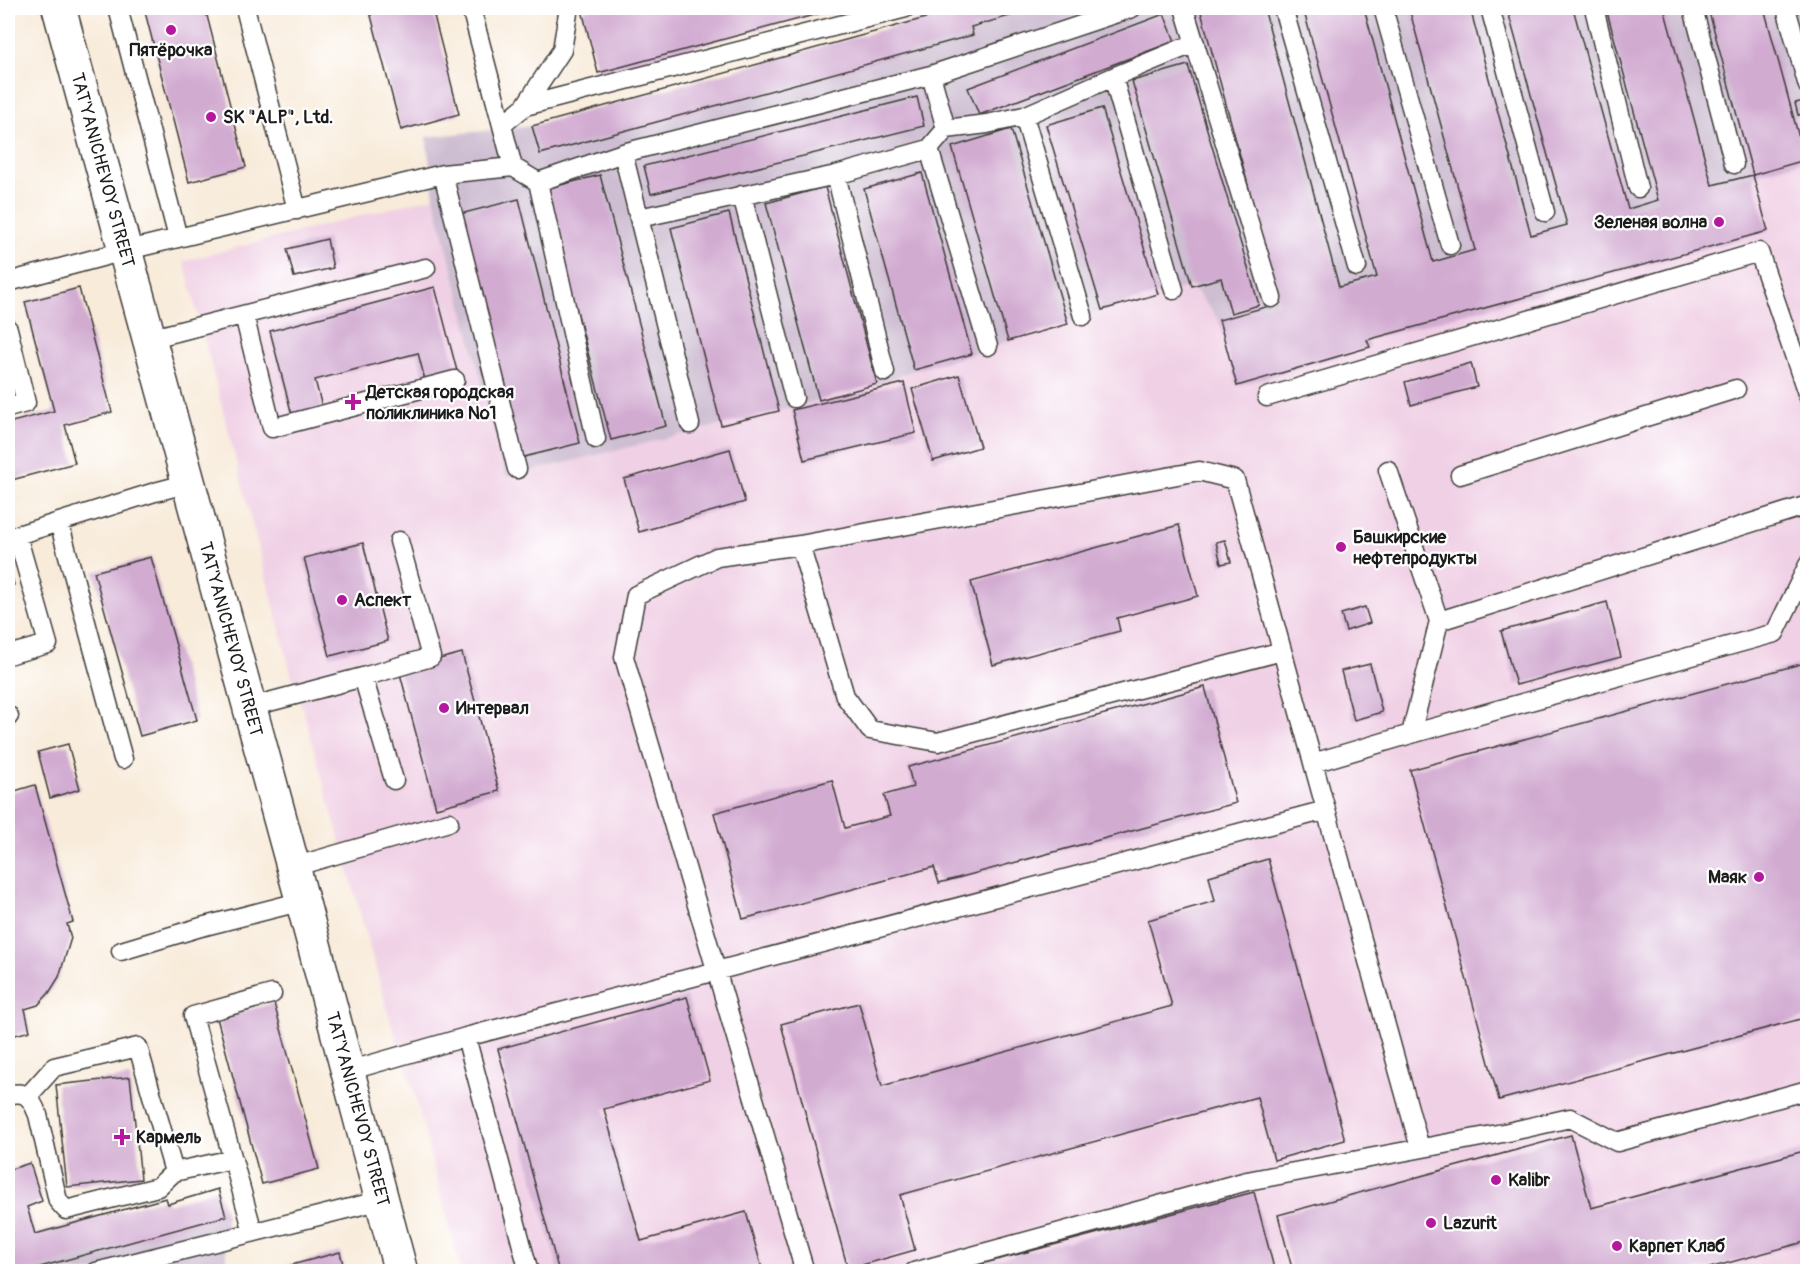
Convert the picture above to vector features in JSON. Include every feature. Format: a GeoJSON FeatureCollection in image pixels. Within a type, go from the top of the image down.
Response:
{"type":"FeatureCollection","features":[{"type":"Feature","properties":{"kind":"street","name":"TAT'YANICHEVOY STREET"},"geometry":{"type":"LineString","coordinates":[[59,8],[303,901],[401,1272]]}},
{"type":"Feature","properties":{"kind":"lane"},"geometry":{"type":"LineString","coordinates":[[118,8],[178,238]]}},
{"type":"Feature","properties":{"kind":"lane"},"geometry":{"type":"LineString","coordinates":[[245,8],[297,210]]}},
{"type":"Feature","properties":{"kind":"lane"},"geometry":{"type":"LineString","coordinates":[[471,8],[513,166]]}},
{"type":"Feature","properties":{"kind":"lane"},"geometry":{"type":"LineString","coordinates":[[502,125],[525,106],[562,50],[567,8]]}},
{"type":"Feature","properties":{"kind":"lane"},"geometry":{"type":"LineString","coordinates":[[525,106],[906,8]]}},
{"type":"Feature","properties":{"kind":"lane"},"geometry":{"type":"LineString","coordinates":[[538,182],[622,153],[931,75],[1132,8]]}},
{"type":"Feature","properties":{"kind":"lane"},"geometry":{"type":"LineString","coordinates":[[1185,8],[1272,298]]}},
{"type":"Feature","properties":{"kind":"lane"},"geometry":{"type":"LineString","coordinates":[[1283,8],[1357,267]]}},
{"type":"Feature","properties":{"kind":"lane"},"geometry":{"type":"LineString","coordinates":[[1383,8],[1450,245]]}},
{"type":"Feature","properties":{"kind":"lane"},"geometry":{"type":"LineString","coordinates":[[1490,8],[1545,212]]}},
{"type":"Feature","properties":{"kind":"lane"},"geometry":{"type":"LineString","coordinates":[[1594,8],[1638,188]]}},
{"type":"Feature","properties":{"kind":"lane"},"geometry":{"type":"LineString","coordinates":[[1693,8],[1734,164]]}},
{"type":"Feature","properties":{"kind":"lane"},"geometry":{"type":"LineString","coordinates":[[1786,8],[1808,86]]}},
{"type":"Feature","properties":{"kind":"lane"},"geometry":{"type":"LineString","coordinates":[[639,218],[836,175],[929,149],[946,129],[987,124],[1024,116],[1113,76],[1195,43]]}},
{"type":"Feature","properties":{"kind":"lane"},"geometry":{"type":"LineString","coordinates":[[931,75],[946,129]]}},
{"type":"Feature","properties":{"kind":"lane"},"geometry":{"type":"LineString","coordinates":[[1113,76],[1174,290]]}},
{"type":"Feature","properties":{"kind":"lane"},"geometry":{"type":"LineString","coordinates":[[1024,116],[1083,316]]}},
{"type":"Feature","properties":{"kind":"lane"},"geometry":{"type":"LineString","coordinates":[[929,149],[988,346]]}},
{"type":"Feature","properties":{"kind":"lane"},"geometry":{"type":"LineString","coordinates":[[622,153],[690,424]]}},
{"type":"Feature","properties":{"kind":"lane"},"geometry":{"type":"LineString","coordinates":[[8,282],[124,251],[443,174],[513,166],[538,182],[596,440]]}},
{"type":"Feature","properties":{"kind":"lane"},"geometry":{"type":"LineString","coordinates":[[443,174],[517,469]]}},
{"type":"Feature","properties":{"kind":"lane"},"geometry":{"type":"LineString","coordinates":[[836,175],[885,372]]}},
{"type":"Feature","properties":{"kind":"lane"},"geometry":{"type":"LineString","coordinates":[[742,195],[794,398]]}},
{"type":"Feature","properties":{"kind":"lane"},"geometry":{"type":"LineString","coordinates":[[1267,397],[1759,252],[1808,396]]}},
{"type":"Feature","properties":{"kind":"lane"},"geometry":{"type":"LineString","coordinates":[[149,339],[426,268]]}},
{"type":"Feature","properties":{"kind":"lane"},"geometry":{"type":"LineString","coordinates":[[244,315],[272,428],[454,380]]}},
{"type":"Feature","properties":{"kind":"lane"},"geometry":{"type":"LineString","coordinates":[[8,329],[26,403],[8,408]]}},
{"type":"Feature","properties":{"kind":"lane"},"geometry":{"type":"LineString","coordinates":[[1460,475],[1736,389]]}},
{"type":"Feature","properties":{"kind":"lane"},"geometry":{"type":"LineString","coordinates":[[1388,470],[1439,621],[1411,734]]}},
{"type":"Feature","properties":{"kind":"lane"},"geometry":{"type":"LineString","coordinates":[[805,1272],[624,657],[636,595],[717,557],[800,545],[1199,471],[1235,480],[1420,1148]]}},
{"type":"Feature","properties":{"kind":"lane"},"geometry":{"type":"LineString","coordinates":[[8,655],[48,644],[12,536],[189,483]]}},
{"type":"Feature","properties":{"kind":"lane"},"geometry":{"type":"LineString","coordinates":[[1439,621],[1808,505]]}},
{"type":"Feature","properties":{"kind":"lane"},"geometry":{"type":"LineString","coordinates":[[59,522],[123,759]]}},
{"type":"Feature","properties":{"kind":"lane"},"geometry":{"type":"LineString","coordinates":[[250,707],[431,657],[399,541]]}},
{"type":"Feature","properties":{"kind":"lane"},"geometry":{"type":"LineString","coordinates":[[800,545],[845,696],[870,730],[938,742],[1282,651]]}},
{"type":"Feature","properties":{"kind":"lane"},"geometry":{"type":"LineString","coordinates":[[1313,764],[1411,734],[1775,633],[1808,565]]}},
{"type":"Feature","properties":{"kind":"lane"},"geometry":{"type":"LineString","coordinates":[[363,677],[394,780]]}},
{"type":"Feature","properties":{"kind":"lane"},"geometry":{"type":"LineString","coordinates":[[348,1071],[466,1037],[1326,810]]}},
{"type":"Feature","properties":{"kind":"lane"},"geometry":{"type":"LineString","coordinates":[[293,867],[449,822]]}},
{"type":"Feature","properties":{"kind":"lane"},"geometry":{"type":"LineString","coordinates":[[120,951],[201,927],[303,901]]}},
{"type":"Feature","properties":{"kind":"lane"},"geometry":{"type":"LineString","coordinates":[[254,1232],[193,1016],[272,994]]}},
{"type":"Feature","properties":{"kind":"lane"},"geometry":{"type":"LineString","coordinates":[[466,1037],[529,1272]]}},
{"type":"Feature","properties":{"kind":"lane"},"geometry":{"type":"LineString","coordinates":[[28,1096],[54,1067],[138,1047],[174,1172]]}},
{"type":"Feature","properties":{"kind":"lane"},"geometry":{"type":"LineString","coordinates":[[914,1272],[1247,1181],[1508,1132],[1570,1118],[1617,1142],[1808,1090]]}},
{"type":"Feature","properties":{"kind":"lane"},"geometry":{"type":"LineString","coordinates":[[8,1095],[18,1092],[28,1096],[38,1115],[58,1201],[66,1210],[158,1187],[174,1172],[233,1159]]}},
{"type":"Feature","properties":{"kind":"lane"},"geometry":{"type":"LineString","coordinates":[[96,1272],[382,1200]]}},
{"type":"Feature","properties":{"kind":"shaded area"},"geometry":{"type":"Polygon","coordinates":[[[962,8],[1807,8],[1807,113],[1794,117],[1805,160],[1219,320],[1192,286],[1158,294],[1102,310],[1068,324],[972,354],[914,370],[877,384],[779,411],[506,477],[434,197],[426,137],[532,126],[962,8]]]}},
{"type":"Feature","properties":{"kind":"shaded area"},"geometry":{"type":"Polygon","coordinates":[[[1807,113],[1807,1271],[461,1271],[413,1088],[390,1019],[292,676],[184,261],[434,197],[506,477],[779,411],[877,384],[914,370],[972,354],[1068,324],[1102,310],[1158,294],[1192,286],[1220,320],[1805,160],[1794,117],[1807,113]]]}},
{"type":"Feature","properties":{"kind":"shaded area"},"geometry":{"type":"Polygon","coordinates":[[[218,1189],[226,1216],[226,1271],[8,1272],[8,1232],[32,1226],[35,1234],[166,1198],[168,1204],[218,1189]]]}},
{"type":"Feature","properties":{"kind":"building"},"geometry":{"type":"Polygon","coordinates":[[[144,8],[205,8],[246,167],[189,182],[144,8]]]}},
{"type":"Feature","properties":{"kind":"building"},"geometry":{"type":"Polygon","coordinates":[[[369,8],[432,8],[459,114],[401,130],[369,8]]]}},
{"type":"Feature","properties":{"kind":"building"},"geometry":{"type":"Polygon","coordinates":[[[591,8],[840,8],[598,73],[582,10],[591,8]]]}},
{"type":"Feature","properties":{"kind":"building"},"geometry":{"type":"Polygon","coordinates":[[[962,8],[1037,8],[971,27],[973,35],[540,154],[532,126],[962,8]]]}},
{"type":"Feature","properties":{"kind":"building"},"geometry":{"type":"Polygon","coordinates":[[[1200,8],[1264,8],[1339,287],[1377,277],[1303,8],[1364,8],[1433,262],[1475,250],[1409,8],[1470,8],[1531,235],[1567,225],[1507,8],[1573,8],[1628,209],[1658,200],[1606,8],[1664,8],[1712,185],[1753,175],[1768,231],[1367,340],[1370,347],[1237,386],[1219,320],[1280,303],[1200,8]]]}},
{"type":"Feature","properties":{"kind":"building"},"geometry":{"type":"Polygon","coordinates":[[[1708,8],[1764,8],[1805,160],[1753,175],[1708,8]]]}},
{"type":"Feature","properties":{"kind":"building"},"geometry":{"type":"Polygon","coordinates":[[[1795,8],[1808,8],[1808,58],[1795,8]]]}},
{"type":"Feature","properties":{"kind":"building"},"geometry":{"type":"Polygon","coordinates":[[[1164,14],[1175,41],[979,115],[968,88],[1164,14]]]}},
{"type":"Feature","properties":{"kind":"building"},"geometry":{"type":"Polygon","coordinates":[[[1188,65],[1259,305],[1231,313],[1221,278],[1192,286],[1132,81],[1188,65]]]}},
{"type":"Feature","properties":{"kind":"building"},"geometry":{"type":"Polygon","coordinates":[[[917,97],[924,126],[651,194],[644,166],[917,97]]]}},
{"type":"Feature","properties":{"kind":"building"},"geometry":{"type":"Polygon","coordinates":[[[1808,100],[1808,113],[1798,115],[1795,103],[1808,100]]]}},
{"type":"Feature","properties":{"kind":"building"},"geometry":{"type":"Polygon","coordinates":[[[1102,108],[1158,294],[1102,310],[1046,125],[1102,108]]]}},
{"type":"Feature","properties":{"kind":"building"},"geometry":{"type":"Polygon","coordinates":[[[1011,129],[1068,324],[1008,341],[952,147],[1011,129]]]}},
{"type":"Feature","properties":{"kind":"building"},"geometry":{"type":"Polygon","coordinates":[[[922,173],[972,354],[914,370],[864,189],[922,173]]]}},
{"type":"Feature","properties":{"kind":"building"},"geometry":{"type":"Polygon","coordinates":[[[600,175],[666,426],[611,440],[545,189],[600,175]]]}},
{"type":"Feature","properties":{"kind":"building"},"geometry":{"type":"Polygon","coordinates":[[[825,187],[877,384],[819,400],[766,203],[825,187]]]}},
{"type":"Feature","properties":{"kind":"building"},"geometry":{"type":"Polygon","coordinates":[[[519,199],[580,443],[520,458],[460,214],[519,199]]]}},
{"type":"Feature","properties":{"kind":"building"},"geometry":{"type":"Polygon","coordinates":[[[729,213],[779,411],[721,425],[671,228],[729,213]]]}},
{"type":"Feature","properties":{"kind":"building"},"geometry":{"type":"Polygon","coordinates":[[[327,239],[333,268],[294,277],[287,249],[327,239]]]}},
{"type":"Feature","properties":{"kind":"building"},"geometry":{"type":"Polygon","coordinates":[[[435,287],[457,371],[425,380],[418,353],[315,380],[322,407],[292,415],[270,331],[435,287]]]}},
{"type":"Feature","properties":{"kind":"building"},"geometry":{"type":"Polygon","coordinates":[[[79,288],[112,412],[65,425],[75,463],[8,481],[8,423],[54,411],[25,302],[79,288]]]}},
{"type":"Feature","properties":{"kind":"building"},"geometry":{"type":"Polygon","coordinates":[[[1471,363],[1477,387],[1411,405],[1405,382],[1471,363]]]}},
{"type":"Feature","properties":{"kind":"building"},"geometry":{"type":"Polygon","coordinates":[[[959,375],[980,447],[933,461],[912,389],[959,375]]]}},
{"type":"Feature","properties":{"kind":"building"},"geometry":{"type":"Polygon","coordinates":[[[904,383],[916,433],[804,460],[792,410],[904,383]]]}},
{"type":"Feature","properties":{"kind":"building"},"geometry":{"type":"Polygon","coordinates":[[[730,449],[745,502],[639,532],[624,479],[730,449]]]}},
{"type":"Feature","properties":{"kind":"building"},"geometry":{"type":"Polygon","coordinates":[[[1179,525],[1198,596],[1117,618],[1120,631],[993,665],[971,582],[1179,525]]]}},
{"type":"Feature","properties":{"kind":"building"},"geometry":{"type":"Polygon","coordinates":[[[1225,540],[1231,562],[1221,564],[1216,542],[1225,540]]]}},
{"type":"Feature","properties":{"kind":"building"},"geometry":{"type":"Polygon","coordinates":[[[363,543],[388,641],[330,656],[304,558],[363,543]]]}},
{"type":"Feature","properties":{"kind":"building"},"geometry":{"type":"Polygon","coordinates":[[[151,557],[197,720],[140,736],[94,572],[151,557]]]}},
{"type":"Feature","properties":{"kind":"building"},"geometry":{"type":"Polygon","coordinates":[[[8,561],[14,585],[8,587],[8,561]]]}},
{"type":"Feature","properties":{"kind":"building"},"geometry":{"type":"Polygon","coordinates":[[[1607,602],[1621,657],[1516,685],[1501,631],[1607,602]]]}},
{"type":"Feature","properties":{"kind":"building"},"geometry":{"type":"Polygon","coordinates":[[[1365,607],[1370,623],[1346,631],[1341,614],[1365,607]]]}},
{"type":"Feature","properties":{"kind":"building"},"geometry":{"type":"Polygon","coordinates":[[[462,653],[499,791],[436,808],[399,670],[462,653]]]}},
{"type":"Feature","properties":{"kind":"building"},"geometry":{"type":"Polygon","coordinates":[[[1808,662],[1808,1017],[1499,1100],[1410,770],[1808,662]]]}},
{"type":"Feature","properties":{"kind":"building"},"geometry":{"type":"Polygon","coordinates":[[[1370,664],[1382,712],[1354,720],[1341,671],[1370,664]]]}},
{"type":"Feature","properties":{"kind":"building"},"geometry":{"type":"Polygon","coordinates":[[[1205,687],[1236,803],[939,883],[934,867],[743,919],[714,813],[832,780],[845,828],[890,816],[884,795],[913,787],[908,767],[1205,687]]]}},
{"type":"Feature","properties":{"kind":"building"},"geometry":{"type":"Polygon","coordinates":[[[68,744],[80,789],[50,798],[38,752],[68,744]]]}},
{"type":"Feature","properties":{"kind":"building"},"geometry":{"type":"Polygon","coordinates":[[[35,785],[73,922],[67,924],[71,938],[59,977],[38,1005],[25,1009],[30,1031],[8,1037],[8,793],[35,785]]]}},
{"type":"Feature","properties":{"kind":"building"},"geometry":{"type":"Polygon","coordinates":[[[1268,859],[1345,1140],[1274,1160],[1257,1097],[900,1195],[915,1250],[848,1269],[781,1024],[859,1003],[882,1086],[1172,1006],[1148,920],[1215,901],[1209,876],[1268,859]]]}},
{"type":"Feature","properties":{"kind":"building"},"geometry":{"type":"Polygon","coordinates":[[[687,997],[710,1080],[604,1109],[641,1241],[746,1212],[763,1272],[559,1272],[498,1049],[687,997]]]}},
{"type":"Feature","properties":{"kind":"building"},"geometry":{"type":"Polygon","coordinates":[[[274,1003],[319,1169],[262,1184],[217,1018],[274,1003]]]}},
{"type":"Feature","properties":{"kind":"building"},"geometry":{"type":"Polygon","coordinates":[[[130,1077],[141,1179],[67,1187],[56,1085],[130,1077]]]}},
{"type":"Feature","properties":{"kind":"building","name":"Kalibr"},"geometry":{"type":"Polygon","coordinates":[[[1571,1135],[1591,1208],[1808,1150],[1808,1241],[1695,1272],[1293,1272],[1278,1215],[1571,1135]]]}},
{"type":"Feature","properties":{"kind":"building"},"geometry":{"type":"Polygon","coordinates":[[[30,1163],[42,1201],[27,1207],[35,1234],[166,1198],[168,1204],[218,1189],[226,1216],[22,1272],[8,1272],[8,1170],[30,1163]]]}},
{"type":"Feature","properties":{"kind":"building"},"geometry":{"type":"Polygon","coordinates":[[[1254,1192],[1275,1272],[955,1272],[955,1271],[1254,1192]]]}},
{"type":"Feature","properties":{"kind":"building"},"geometry":{"type":"Polygon","coordinates":[[[340,1252],[345,1272],[269,1272],[269,1271],[340,1252]]]}},
{"type":"Feature","properties":{"kind":"place","name":"Пятёрочка"},"geometry":{"type":"Point","coordinates":[171,30]}},
{"type":"Feature","properties":{"kind":"place","name":"SK \"ALP\", Ltd."},"geometry":{"type":"Point","coordinates":[211,117]}},
{"type":"Feature","properties":{"kind":"place","name":"Зеленая волна"},"geometry":{"type":"Point","coordinates":[1719,222]}},
{"type":"Feature","properties":{"kind":"place","name":"Детская городская поликлиника №1"},"geometry":{"type":"Point","coordinates":[353,402]}},
{"type":"Feature","properties":{"kind":"place","name":"Башкирские нефтепродукты"},"geometry":{"type":"Point","coordinates":[1341,547]}},
{"type":"Feature","properties":{"kind":"place","name":"Аспект"},"geometry":{"type":"Point","coordinates":[342,600]}},
{"type":"Feature","properties":{"kind":"place","name":"Интервал"},"geometry":{"type":"Point","coordinates":[444,708]}},
{"type":"Feature","properties":{"kind":"place","name":"Маяк"},"geometry":{"type":"Point","coordinates":[1759,877]}},
{"type":"Feature","properties":{"kind":"place","name":"Кармель"},"geometry":{"type":"Point","coordinates":[122,1137]}},
{"type":"Feature","properties":{"kind":"place","name":"Kalibr"},"geometry":{"type":"Point","coordinates":[1496,1180]}},
{"type":"Feature","properties":{"kind":"place","name":"Lazurit"},"geometry":{"type":"Point","coordinates":[1431,1223]}},
{"type":"Feature","properties":{"kind":"place","name":"Карпет Клаб"},"geometry":{"type":"Point","coordinates":[1617,1246]}}]}
